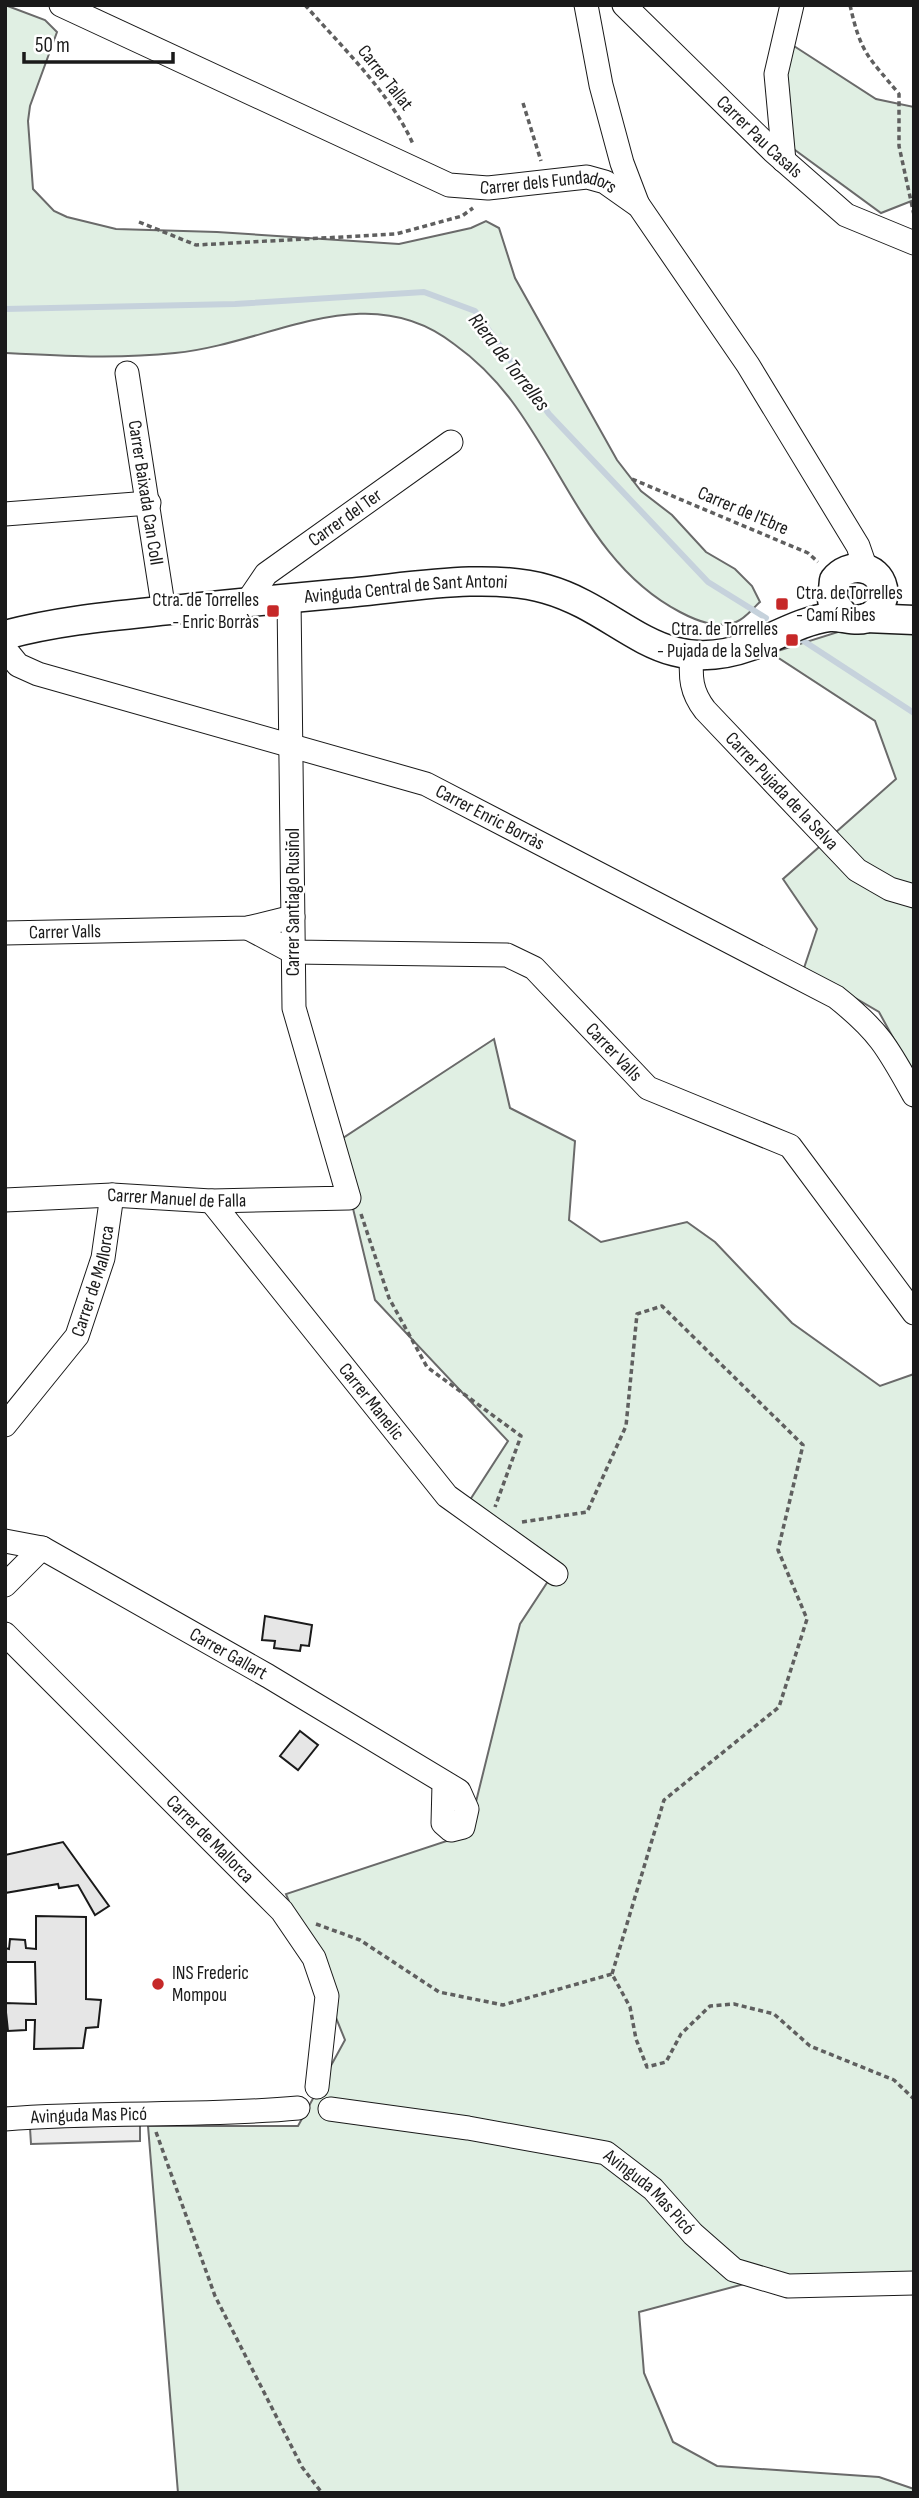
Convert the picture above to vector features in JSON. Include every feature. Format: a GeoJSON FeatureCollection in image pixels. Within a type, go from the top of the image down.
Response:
{"type":"FeatureCollection","features":[{"type":"Feature","properties":{"kind":"main road","name":"Avinguda Central de Sant Antoni"},"geometry":{"type":"LineString","coordinates":[[787,629],[848,569],[866,569]]}},
{"type":"Feature","properties":{"kind":"main road"},"geometry":{"type":"LineString","coordinates":[[866,569],[876,576],[883,593],[914,619]]}},
{"type":"Feature","properties":{"kind":"main road","name":"Avinguda Central de Sant Antoni"},"geometry":{"type":"LineString","coordinates":[[5,635],[78,620],[247,602],[511,583],[545,589],[565,596],[663,650],[692,655],[729,653],[787,629],[828,617],[914,619]]}},
{"type":"Feature","properties":{"kind":"main road"},"geometry":{"type":"LineString","coordinates":[[833,584],[833,605],[856,618],[879,608],[883,593]]}},
{"type":"Feature","properties":{"kind":"street","name":"Carrer dels Fundadors"},"geometry":{"type":"LineString","coordinates":[[61,5],[428,178],[468,188],[587,177],[622,192],[639,206],[748,365],[858,546],[866,569]]}},
{"type":"Feature","properties":{"kind":"street"},"geometry":{"type":"LineString","coordinates":[[586,5],[601,85],[622,163],[639,206]]}},
{"type":"Feature","properties":{"kind":"street","name":"Carrer Pau Casals"},"geometry":{"type":"LineString","coordinates":[[624,5],[784,161],[846,215],[914,243]]}},
{"type":"Feature","properties":{"kind":"street"},"geometry":{"type":"LineString","coordinates":[[784,161],[776,74],[792,5]]}},
{"type":"Feature","properties":{"kind":"street","name":"Carrer Baixada Can Coll"},"geometry":{"type":"LineString","coordinates":[[127,373],[164,611]]}},
{"type":"Feature","properties":{"kind":"street","name":"Carrer del Ter"},"geometry":{"type":"LineString","coordinates":[[247,602],[266,574],[451,442]]}},
{"type":"Feature","properties":{"kind":"street"},"geometry":{"type":"LineString","coordinates":[[5,514],[149,503]]}},
{"type":"Feature","properties":{"kind":"street","name":"Carrer Santiago Rusiñol"},"geometry":{"type":"LineString","coordinates":[[289,598],[294,1008],[349,1198]]}},
{"type":"Feature","properties":{"kind":"street","name":"Carrer Enric Borràs"},"geometry":{"type":"LineString","coordinates":[[5,649],[18,665],[38,674],[426,784],[836,997],[869,1023],[886,1044],[914,1095]]}},
{"type":"Feature","properties":{"kind":"street","name":"Carrer Pujada de la Selva"},"geometry":{"type":"LineString","coordinates":[[692,655],[694,696],[705,710],[857,870],[890,889],[914,896]]}},
{"type":"Feature","properties":{"kind":"street","name":"Carrer Valls"},"geometry":{"type":"LineString","coordinates":[[5,933],[248,928],[293,917]]}},
{"type":"Feature","properties":{"kind":"street","name":"Carrer Valls"},"geometry":{"type":"LineString","coordinates":[[248,928],[293,952],[507,955],[534,968],[648,1088],[790,1146],[914,1313]]}},
{"type":"Feature","properties":{"kind":"street","name":"Carrer Manuel de Falla"},"geometry":{"type":"LineString","coordinates":[[5,1199],[112,1195],[211,1201],[349,1198]]}},
{"type":"Feature","properties":{"kind":"street","name":"Carrer de Mallorca"},"geometry":{"type":"LineString","coordinates":[[5,1425],[77,1336],[103,1258],[112,1195]]}},
{"type":"Feature","properties":{"kind":"street","name":"Carrer Manelic"},"geometry":{"type":"LineString","coordinates":[[211,1201],[447,1496],[488,1528],[556,1574]]}},
{"type":"Feature","properties":{"kind":"street","name":"Carrer Gallart"},"geometry":{"type":"LineString","coordinates":[[5,1541],[42,1548],[268,1676],[444,1784]]}},
{"type":"Feature","properties":{"kind":"street"},"geometry":{"type":"LineString","coordinates":[[5,1586],[42,1548]]}},
{"type":"Feature","properties":{"kind":"street","name":"Carrer de Mallorca"},"geometry":{"type":"LineString","coordinates":[[5,1634],[282,1911],[314,1958],[327,1996],[317,2087]]}},
{"type":"Feature","properties":{"kind":"street"},"geometry":{"type":"LineString","coordinates":[[298,2108],[301,2092],[317,2087],[329,2096],[330,2109]]}},
{"type":"Feature","properties":{"kind":"street","name":"Avinguda Mas Picó"},"geometry":{"type":"LineString","coordinates":[[5,2119],[236,2114],[298,2108],[303,2116],[315,2120],[324,2117],[330,2109],[468,2128],[606,2152],[653,2189],[692,2234],[734,2270],[789,2286],[914,2283]]}},
{"type":"Feature","properties":{"kind":"path","name":"Carrer Tallat"},"geometry":{"type":"LineString","coordinates":[[304,5],[349,55],[406,128],[428,178]]}},
{"type":"Feature","properties":{"kind":"path"},"geometry":{"type":"LineString","coordinates":[[850,5],[860,45],[872,65],[899,94],[900,146],[914,215]]}},
{"type":"Feature","properties":{"kind":"path"},"geometry":{"type":"LineString","coordinates":[[523,103],[548,180]]}},
{"type":"Feature","properties":{"kind":"path"},"geometry":{"type":"LineString","coordinates":[[139,222],[196,245],[306,240],[396,234],[462,216],[483,202]]}},
{"type":"Feature","properties":{"kind":"path","name":"Carrer de l'Ebre"},"geometry":{"type":"LineString","coordinates":[[632,479],[808,554],[833,584]]}},
{"type":"Feature","properties":{"kind":"path"},"geometry":{"type":"LineString","coordinates":[[349,1198],[359,1209],[389,1298],[427,1367],[521,1436],[488,1528],[587,1512],[626,1426],[637,1314],[662,1306],[803,1445],[778,1550],[807,1619],[779,1707],[664,1800],[612,1974],[630,2007],[636,2039],[648,2067],[666,2062],[681,2034],[710,2006],[734,2004],[774,2014],[810,2046],[894,2080],[914,2099]]}},
{"type":"Feature","properties":{"kind":"path"},"geometry":{"type":"LineString","coordinates":[[282,1911],[360,1940],[439,1993],[503,2006],[612,1974]]}},
{"type":"Feature","properties":{"kind":"path"},"geometry":{"type":"LineString","coordinates":[[149,2114],[215,2296],[302,2467],[322,2493]]}},
{"type":"Feature","properties":{"kind":"green space"},"geometry":{"type":"Polygon","coordinates":[[[5,5],[45,20],[57,32],[30,106],[28,121],[33,189],[54,211],[67,217],[116,229],[217,232],[399,244],[471,228],[486,221],[499,228],[515,278],[617,460],[641,491],[672,515],[706,552],[735,569],[752,586],[760,602],[739,621],[722,625],[700,621],[680,612],[651,593],[625,571],[604,545],[584,517],[531,428],[498,384],[462,350],[421,324],[387,315],[352,314],[317,319],[211,347],[175,353],[69,356],[5,353],[5,5]]]}},
{"type":"Feature","properties":{"kind":"green space"},"geometry":{"type":"Polygon","coordinates":[[[780,37],[876,99],[914,107],[914,200],[881,213],[780,139],[780,37]]]}},
{"type":"Feature","properties":{"kind":"green space"},"geometry":{"type":"Polygon","coordinates":[[[914,608],[914,1076],[879,1012],[804,968],[817,929],[783,879],[896,779],[875,721],[771,653],[914,608]]]}},
{"type":"Feature","properties":{"kind":"green space"},"geometry":{"type":"Polygon","coordinates":[[[494,1039],[510,1108],[575,1141],[569,1220],[601,1242],[687,1222],[715,1242],[792,1323],[880,1386],[914,1374],[914,2292],[748,2283],[639,2312],[644,2373],[673,2442],[717,2466],[879,2477],[914,2489],[914,2493],[178,2493],[148,2126],[298,2126],[345,2040],[286,1894],[468,1834],[520,1624],[556,1569],[468,1503],[508,1441],[375,1300],[337,1142],[494,1039]]]}},
{"type":"Feature","properties":{"kind":"shaded area"},"geometry":{"type":"Polygon","coordinates":[[[140,2125],[140,2141],[31,2144],[30,2128],[140,2125]]]}},
{"type":"Feature","properties":{"kind":"building"},"geometry":{"type":"Polygon","coordinates":[[[265,1616],[312,1625],[309,1646],[301,1645],[300,1651],[274,1648],[275,1641],[262,1640],[265,1616]]]}},
{"type":"Feature","properties":{"kind":"building"},"geometry":{"type":"Polygon","coordinates":[[[300,1731],[318,1745],[298,1770],[280,1756],[300,1731]]]}},
{"type":"Feature","properties":{"kind":"building"},"geometry":{"type":"Polygon","coordinates":[[[63,1842],[109,1906],[95,1915],[78,1885],[59,1888],[58,1884],[5,1893],[5,1855],[63,1842]]]}},
{"type":"Feature","properties":{"kind":"building"},"geometry":{"type":"Polygon","coordinates":[[[36,1916],[86,1917],[86,1999],[101,2000],[98,2027],[86,2028],[83,2048],[34,2049],[35,2020],[26,2020],[26,2030],[8,2031],[5,2003],[36,2004],[35,1962],[5,1962],[5,1948],[9,1949],[10,1939],[25,1940],[26,1948],[36,1949],[36,1916]]]}},
{"type":"Feature","properties":{"kind":"waterway","name":"Riera de Torrelles"},"geometry":{"type":"LineString","coordinates":[[5,309],[235,304],[424,292],[475,311],[549,414],[708,582],[766,618]]}},
{"type":"Feature","properties":{"kind":"waterway","name":"Riera de Torrelles"},"geometry":{"type":"LineString","coordinates":[[799,638],[914,713]]}},
{"type":"Feature","properties":{"kind":"place","name":"Ctra. de Torrelles - Camí Ribes"},"geometry":{"type":"Point","coordinates":[782,604]}},
{"type":"Feature","properties":{"kind":"place","name":"Ctra. de Torrelles - Enric Borràs"},"geometry":{"type":"Point","coordinates":[273,611]}},
{"type":"Feature","properties":{"kind":"place","name":"Ctra. de Torrelles - Pujada de la Selva"},"geometry":{"type":"Point","coordinates":[792,640]}},
{"type":"Feature","properties":{"kind":"place","name":"INS Frederic Mompou"},"geometry":{"type":"Point","coordinates":[158,1984]}}]}
